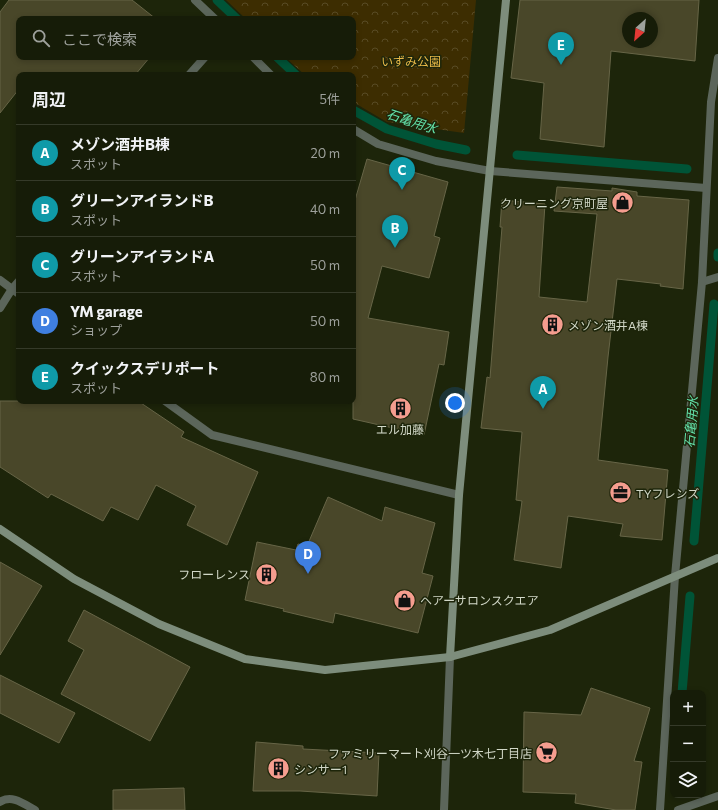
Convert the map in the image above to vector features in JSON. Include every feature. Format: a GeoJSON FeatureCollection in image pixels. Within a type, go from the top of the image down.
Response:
{"type":"FeatureCollection","features":[{"type":"Feature","properties":{"kind":"street"},"geometry":{"type":"LineString","coordinates":[[195,0],[212,16]]}},
{"type":"Feature","properties":{"kind":"street"},"geometry":{"type":"LineString","coordinates":[[444,810],[450,657],[459,495],[506,0]]}},
{"type":"Feature","properties":{"kind":"street"},"geometry":{"type":"LineString","coordinates":[[660,810],[675,576],[702,282],[711,102],[718,58]]}},
{"type":"Feature","properties":{"kind":"street"},"geometry":{"type":"LineString","coordinates":[[192,72],[202,60]]}},
{"type":"Feature","properties":{"kind":"street"},"geometry":{"type":"LineString","coordinates":[[256,60],[268,72]]}},
{"type":"Feature","properties":{"kind":"street"},"geometry":{"type":"LineString","coordinates":[[356,131],[378,144],[436,161],[490,171],[706,188]]}},
{"type":"Feature","properties":{"kind":"street"},"geometry":{"type":"LineString","coordinates":[[702,282],[718,277]]}},
{"type":"Feature","properties":{"kind":"street"},"geometry":{"type":"LineString","coordinates":[[0,280],[16,292],[0,308]]}},
{"type":"Feature","properties":{"kind":"street"},"geometry":{"type":"LineString","coordinates":[[170,404],[212,435],[459,495]]}},
{"type":"Feature","properties":{"kind":"street"},"geometry":{"type":"LineString","coordinates":[[0,529],[74,579],[159,624],[245,659],[325,670],[450,657],[550,630],[718,558]]}},
{"type":"Feature","properties":{"kind":"street"},"geometry":{"type":"LineString","coordinates":[[678,810],[718,796]]}},
{"type":"Feature","properties":{"kind":"street"},"geometry":{"type":"LineString","coordinates":[[0,802],[4,799],[13,798],[35,810]]}},
{"type":"Feature","properties":{"kind":"green space","name":"いずみ公園"},"geometry":{"type":"Polygon","coordinates":[[[226,0],[476,0],[464,133],[387,122],[356,104],[356,72],[302,72],[288,60],[356,60],[356,16],[243,16],[226,0]]]}},
{"type":"Feature","properties":{"kind":"building"},"geometry":{"type":"Polygon","coordinates":[[[9,0],[132,0],[152,16],[16,16],[16,60],[148,60],[138,72],[16,72],[16,93],[0,113],[0,12],[9,0]]]}},
{"type":"Feature","properties":{"kind":"building"},"geometry":{"type":"Polygon","coordinates":[[[520,0],[699,0],[695,61],[611,51],[604,147],[540,139],[544,83],[511,78],[520,0]]]}},
{"type":"Feature","properties":{"kind":"building"},"geometry":{"type":"Polygon","coordinates":[[[367,159],[448,182],[434,236],[440,238],[429,278],[382,266],[368,318],[449,332],[444,365],[439,364],[424,435],[353,419],[353,404],[356,404],[356,197],[367,159]]]}},
{"type":"Feature","properties":{"kind":"building"},"geometry":{"type":"Polygon","coordinates":[[[557,187],[612,191],[612,188],[637,192],[637,196],[689,200],[683,289],[660,286],[661,284],[617,279],[598,460],[668,470],[662,540],[620,536],[623,524],[568,516],[561,568],[514,560],[522,501],[516,500],[522,432],[481,428],[487,377],[490,378],[502,227],[500,227],[502,200],[545,204],[539,297],[587,302],[597,214],[554,211],[557,187]]]}},
{"type":"Feature","properties":{"kind":"building"},"geometry":{"type":"Polygon","coordinates":[[[0,401],[16,401],[16,404],[142,404],[184,432],[181,437],[258,472],[227,545],[187,525],[196,506],[156,485],[138,520],[111,507],[103,521],[51,494],[48,498],[0,467],[0,401]]]}},
{"type":"Feature","properties":{"kind":"building"},"geometry":{"type":"Polygon","coordinates":[[[328,497],[382,521],[385,507],[435,523],[422,573],[433,576],[418,633],[335,613],[333,623],[245,600],[257,542],[296,550],[298,544],[307,546],[328,497]]]}},
{"type":"Feature","properties":{"kind":"building"},"geometry":{"type":"Polygon","coordinates":[[[0,562],[42,586],[0,655],[0,562]]]}},
{"type":"Feature","properties":{"kind":"building"},"geometry":{"type":"Polygon","coordinates":[[[84,610],[190,667],[150,741],[61,694],[84,650],[68,641],[84,610]]]}},
{"type":"Feature","properties":{"kind":"building"},"geometry":{"type":"Polygon","coordinates":[[[0,675],[75,713],[59,743],[0,713],[0,675]]]}},
{"type":"Feature","properties":{"kind":"building"},"geometry":{"type":"Polygon","coordinates":[[[591,688],[650,708],[634,761],[642,762],[635,810],[616,810],[575,803],[576,794],[523,792],[524,712],[581,715],[591,688]]]}},
{"type":"Feature","properties":{"kind":"building"},"geometry":{"type":"Polygon","coordinates":[[[256,742],[303,746],[303,749],[379,753],[377,796],[300,791],[253,791],[256,742]]]}},
{"type":"Feature","properties":{"kind":"building"},"geometry":{"type":"Polygon","coordinates":[[[184,788],[185,810],[113,810],[113,790],[184,788]]]}},
{"type":"Feature","properties":{"kind":"waterway","name":"石亀用水"},"geometry":{"type":"LineString","coordinates":[[217,0],[234,16]]}},
{"type":"Feature","properties":{"kind":"waterway","name":"石亀用水"},"geometry":{"type":"LineString","coordinates":[[280,60],[293,72]]}},
{"type":"Feature","properties":{"kind":"waterway","name":"石亀用水"},"geometry":{"type":"LineString","coordinates":[[356,112],[387,129],[436,144],[466,150]]}},
{"type":"Feature","properties":{"kind":"waterway","name":"石亀用水"},"geometry":{"type":"LineString","coordinates":[[517,155],[687,169]]}},
{"type":"Feature","properties":{"kind":"waterway","name":"石亀用水"},"geometry":{"type":"LineString","coordinates":[[694,541],[714,304]]}},
{"type":"Feature","properties":{"kind":"waterway","name":"石亀用水"},"geometry":{"type":"LineString","coordinates":[[682,690],[690,596]]}},
{"type":"Feature","properties":{"kind":"place","name":"クイックスデリポート"},"geometry":{"type":"Point","coordinates":[561,65]}},
{"type":"Feature","properties":{"kind":"place","name":"グリーンアイランドA"},"geometry":{"type":"Point","coordinates":[402,190]}},
{"type":"Feature","properties":{"kind":"place","name":"クリーニング京町屋"},"geometry":{"type":"Point","coordinates":[623,203]}},
{"type":"Feature","properties":{"kind":"place","name":"グリーンアイランドB"},"geometry":{"type":"Point","coordinates":[395,248]}},
{"type":"Feature","properties":{"kind":"place","name":"メゾン酒井A棟"},"geometry":{"type":"Point","coordinates":[553,325]}},
{"type":"Feature","properties":{"kind":"place","name":"エル加藤"},"geometry":{"type":"Point","coordinates":[400,408]}},
{"type":"Feature","properties":{"kind":"place","name":"メゾン酒井B棟"},"geometry":{"type":"Point","coordinates":[543,409]}},
{"type":"Feature","properties":{"kind":"place","name":"TYフレンズ"},"geometry":{"type":"Point","coordinates":[621,493]}},
{"type":"Feature","properties":{"kind":"place","name":"フローレンス"},"geometry":{"type":"Point","coordinates":[266,574]}},
{"type":"Feature","properties":{"kind":"place","name":"YM garage"},"geometry":{"type":"Point","coordinates":[308,574]}},
{"type":"Feature","properties":{"kind":"place","name":"ヘアーサロンスクエア"},"geometry":{"type":"Point","coordinates":[405,600]}},
{"type":"Feature","properties":{"kind":"place","name":"ファミリーマート刈谷一ツ木七丁目店"},"geometry":{"type":"Point","coordinates":[547,753]}},
{"type":"Feature","properties":{"kind":"place","name":"シンサー1"},"geometry":{"type":"Point","coordinates":[278,769]}}]}
